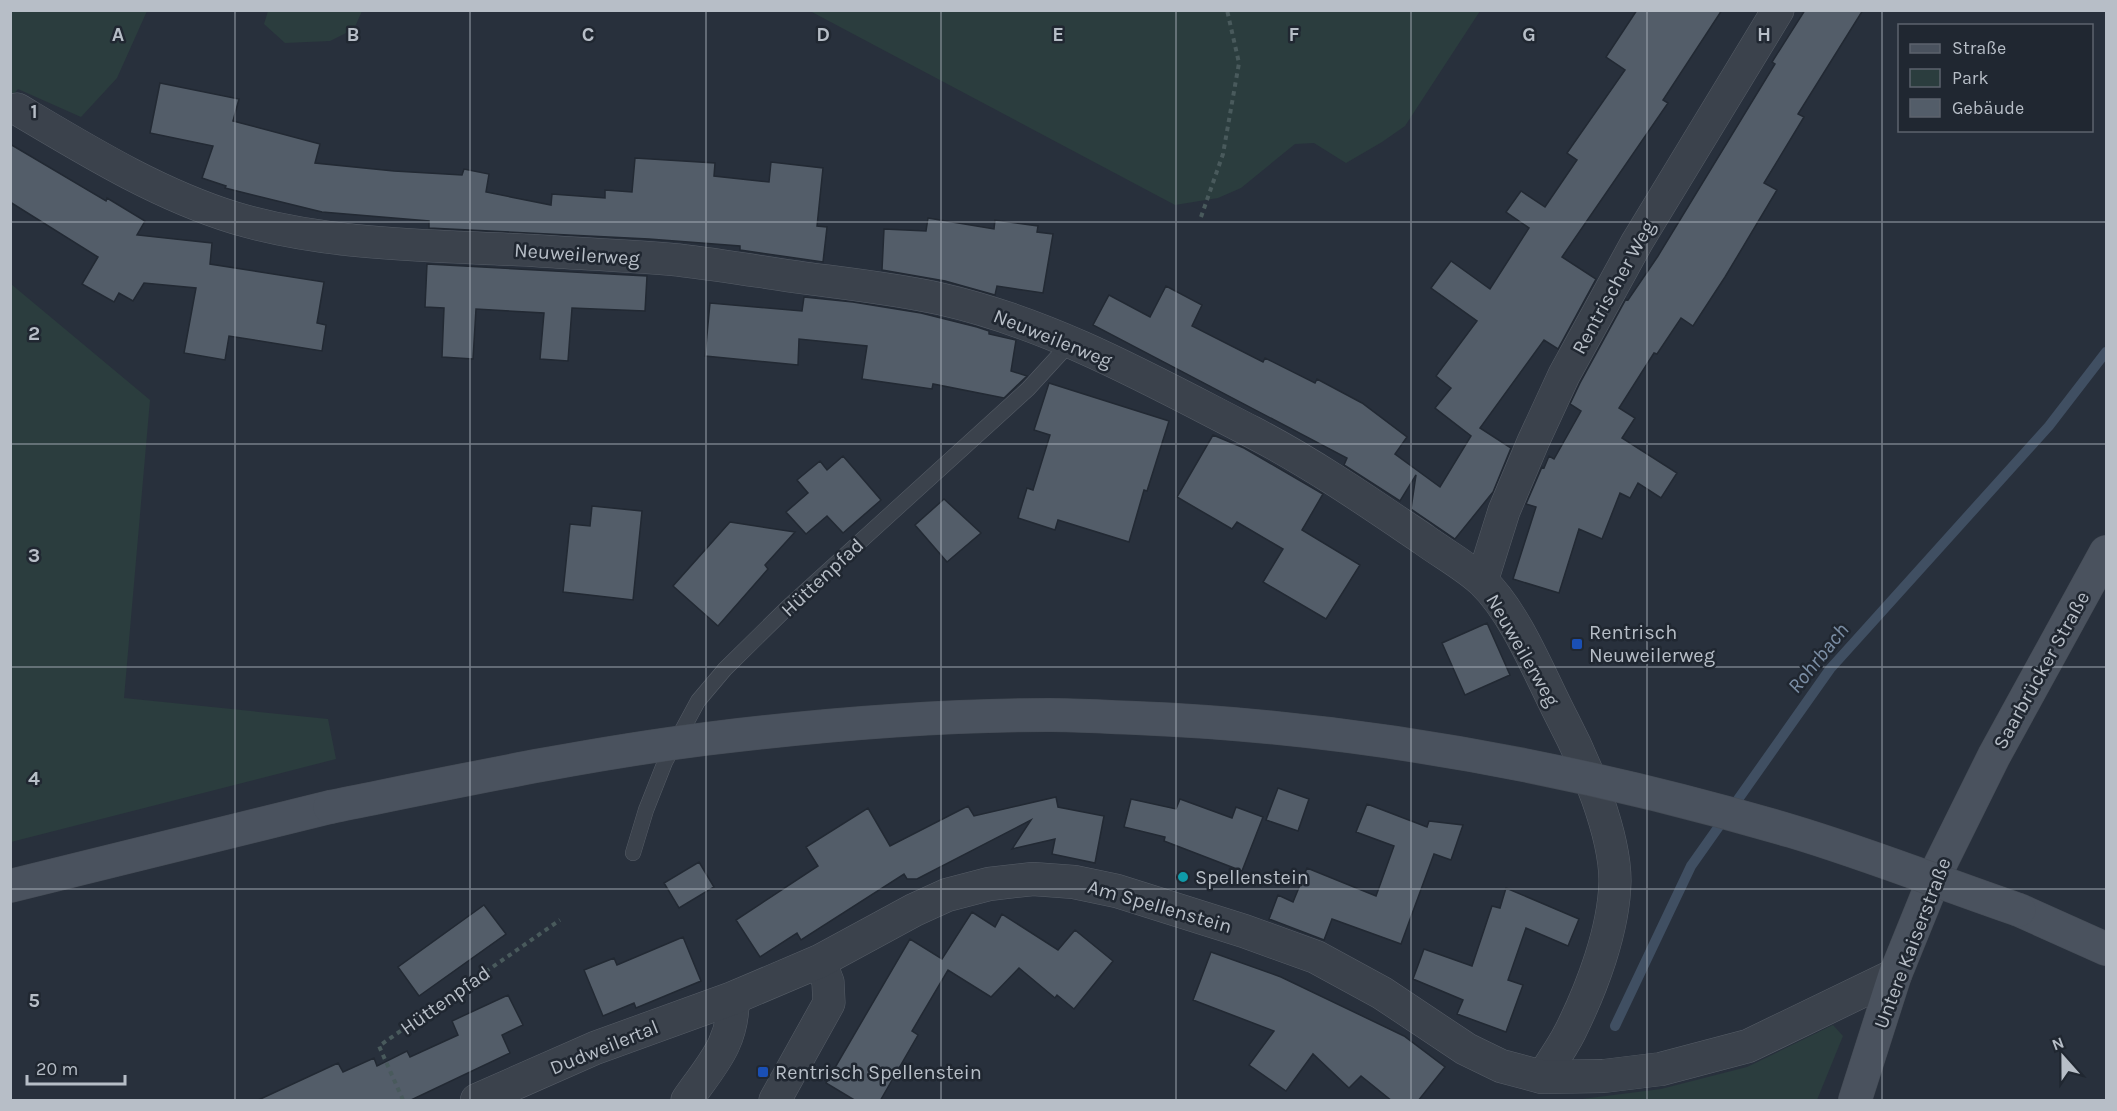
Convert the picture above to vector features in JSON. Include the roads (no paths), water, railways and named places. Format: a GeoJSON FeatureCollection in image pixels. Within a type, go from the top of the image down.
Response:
{"type":"FeatureCollection","features":[{"type":"Feature","properties":{"kind":"main road","name":"Saarbrücker Straße"},"geometry":{"type":"LineString","coordinates":[[1994,756],[2106,552]]}},
{"type":"Feature","properties":{"kind":"main road"},"geometry":{"type":"LineString","coordinates":[[10,886],[330,807],[537,766],[702,739],[883,721],[1051,715],[1194,720],[1304,729],[1406,743],[1522,764],[1607,783],[1792,831],[2019,910],[2106,949]]}},
{"type":"Feature","properties":{"kind":"main road","name":"Untere Kaiserstraße"},"geometry":{"type":"LineString","coordinates":[[1855,1101],[1895,975],[1938,869],[1994,756]]}},
{"type":"Feature","properties":{"kind":"street","name":"Rentrischer Weg"},"geometry":{"type":"LineString","coordinates":[[1482,581],[1504,511],[1564,375],[1637,242],[1778,10]]}},
{"type":"Feature","properties":{"kind":"street","name":"Neuweilerweg"},"geometry":{"type":"LineString","coordinates":[[17,109],[88,151],[194,204],[278,229],[322,238],[680,261],[938,298],[991,312],[1071,342],[1147,378],[1289,451],[1346,486],[1482,581],[1504,608],[1569,731],[1601,813],[1615,879],[1610,920],[1598,965],[1569,1035],[1542,1089]]}},
{"type":"Feature","properties":{"kind":"street","name":"Am Spellenstein"},"geometry":{"type":"LineString","coordinates":[[733,998],[820,961],[946,895],[988,884],[1033,879],[1074,882],[1117,891],[1244,931],[1316,957],[1382,993],[1466,1049],[1542,1089],[1604,1076],[1661,1069],[1748,1046],[1895,975]]}},
{"type":"Feature","properties":{"kind":"street"},"geometry":{"type":"LineString","coordinates":[[775,1101],[829,1004],[828,982],[820,961]]}},
{"type":"Feature","properties":{"kind":"street","name":"Dudweilertal"},"geometry":{"type":"LineString","coordinates":[[477,1101],[596,1048],[733,998]]}},
{"type":"Feature","properties":{"kind":"street"},"geometry":{"type":"LineString","coordinates":[[687,1101],[726,1044],[733,1015],[733,998]]}},
{"type":"Feature","properties":{"kind":"lane","name":"Hüttenpfad"},"geometry":{"type":"LineString","coordinates":[[633,853],[646,810],[665,762],[698,701],[725,669],[787,608],[1028,389],[1071,342]]}},
{"type":"Feature","properties":{"kind":"waterway","name":"Rohrbach"},"geometry":{"type":"LineString","coordinates":[[1615,1026],[1691,866],[1830,669],[2049,426],[2106,352]]}},
{"type":"Feature","properties":{"kind":"place","name":"Rentrisch Neuweilerweg"},"geometry":{"type":"Point","coordinates":[1577,644]}},
{"type":"Feature","properties":{"kind":"place","name":"Spellenstein"},"geometry":{"type":"Point","coordinates":[1183,877]}},
{"type":"Feature","properties":{"kind":"place","name":"Rentrisch Spellenstein"},"geometry":{"type":"Point","coordinates":[763,1072]}}]}
